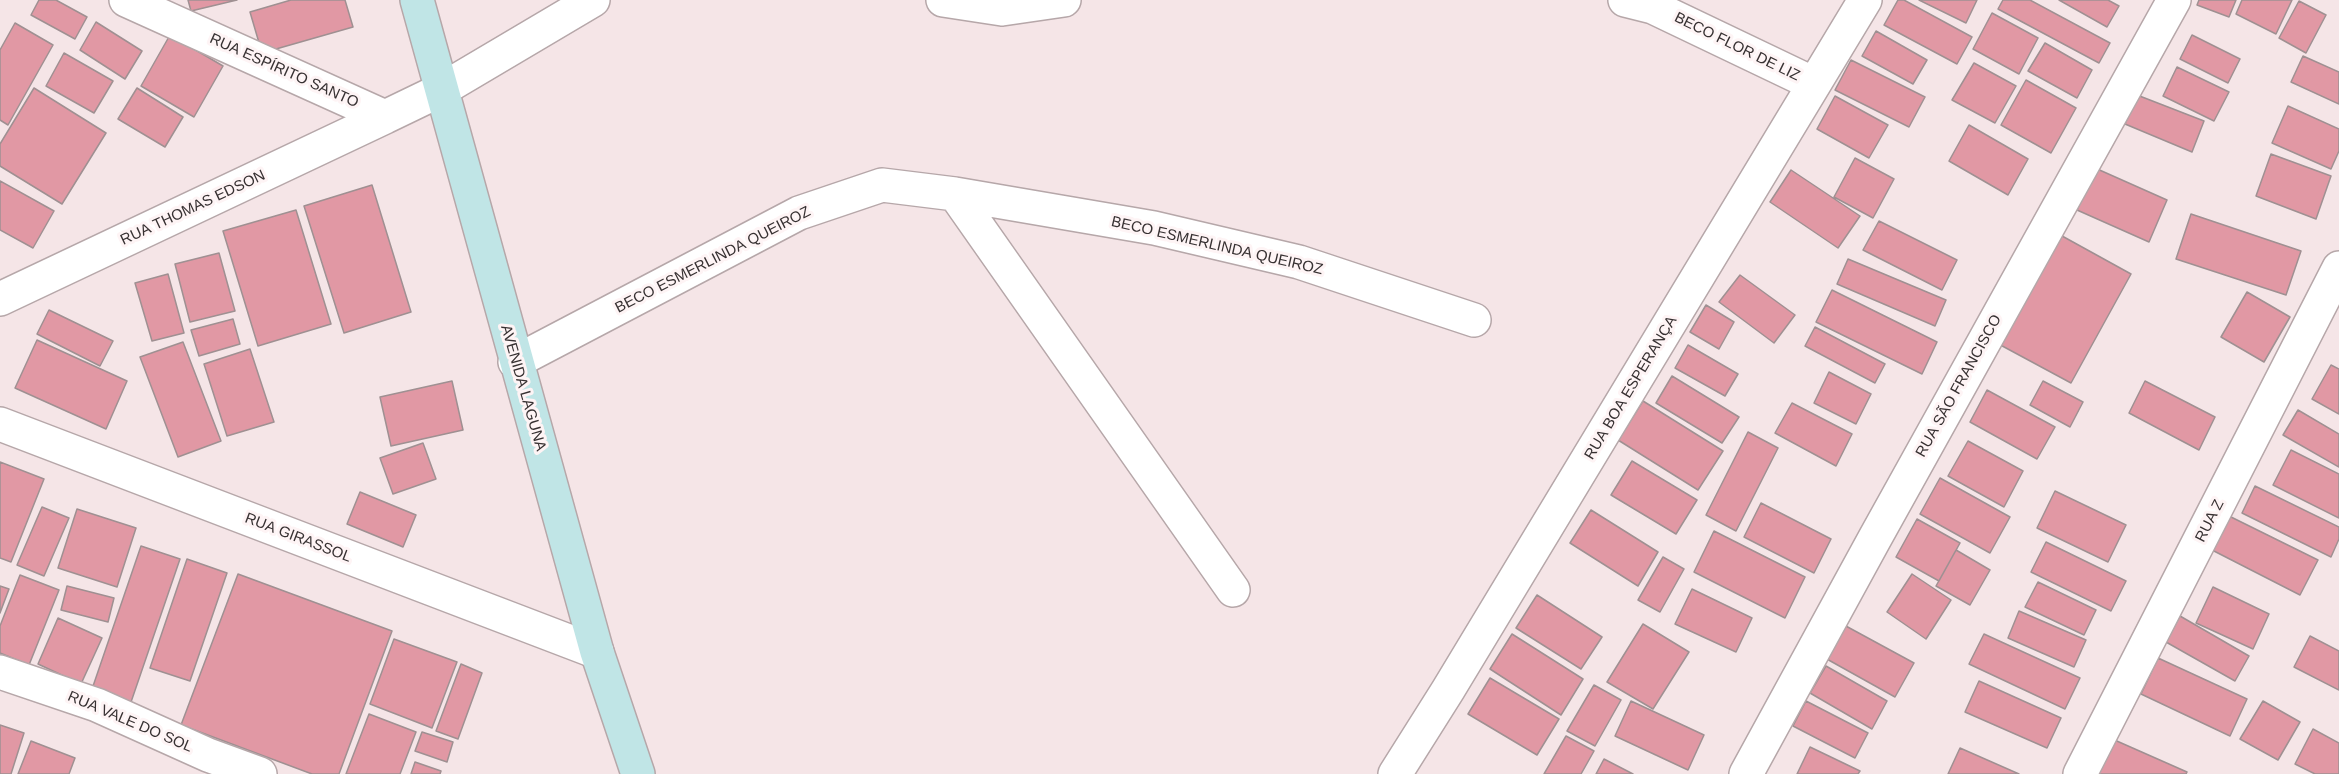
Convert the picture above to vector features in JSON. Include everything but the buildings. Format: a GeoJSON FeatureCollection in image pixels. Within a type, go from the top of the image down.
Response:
{"type":"FeatureCollection","features":[{"type":"Feature","properties":{"kind":"main road","name":"AVENIDA LAGUNA"},"geometry":{"type":"LineString","coordinates":[[417,0],[515,362],[597,652],[638,774]]}},
{"type":"Feature","properties":{"kind":"street","name":"RUA ESPÍRITO SANTO"},"geometry":{"type":"LineString","coordinates":[[126,0],[385,117]]}},
{"type":"Feature","properties":{"kind":"street"},"geometry":{"type":"LineString","coordinates":[[385,117],[441,90],[593,0]]}},
{"type":"Feature","properties":{"kind":"street"},"geometry":{"type":"LineString","coordinates":[[943,0],[1002,9],[1064,0]]}},
{"type":"Feature","properties":{"kind":"street","name":"BECO FLOR DE LIZ"},"geometry":{"type":"LineString","coordinates":[[1625,0],[1653,7],[1814,84]]}},
{"type":"Feature","properties":{"kind":"street","name":"RUA BOA ESPERANÇA"},"geometry":{"type":"LineString","coordinates":[[1395,774],[1865,0]]}},
{"type":"Feature","properties":{"kind":"street","name":"RUA SÃO FRANCISCO"},"geometry":{"type":"LineString","coordinates":[[1746,774],[2174,0]]}},
{"type":"Feature","properties":{"kind":"street","name":"RUA THOMAS EDSON"},"geometry":{"type":"LineString","coordinates":[[0,299],[385,117]]}},
{"type":"Feature","properties":{"kind":"street","name":"BECO ESMERLINDA QUEIROZ"},"geometry":{"type":"LineString","coordinates":[[515,362],[799,213],[882,185],[955,194],[1154,228],[1299,262],[1474,320]]}},
{"type":"Feature","properties":{"kind":"street"},"geometry":{"type":"LineString","coordinates":[[955,194],[1233,590]]}},
{"type":"Feature","properties":{"kind":"street","name":"RUA Z"},"geometry":{"type":"LineString","coordinates":[[2080,774],[2339,268]]}},
{"type":"Feature","properties":{"kind":"street","name":"RUA GIRASSOL"},"geometry":{"type":"LineString","coordinates":[[0,424],[597,652]]}},
{"type":"Feature","properties":{"kind":"street","name":"RUA VALE DO SOL"},"geometry":{"type":"LineString","coordinates":[[0,672],[97,705],[207,755],[260,774]]}}]}
